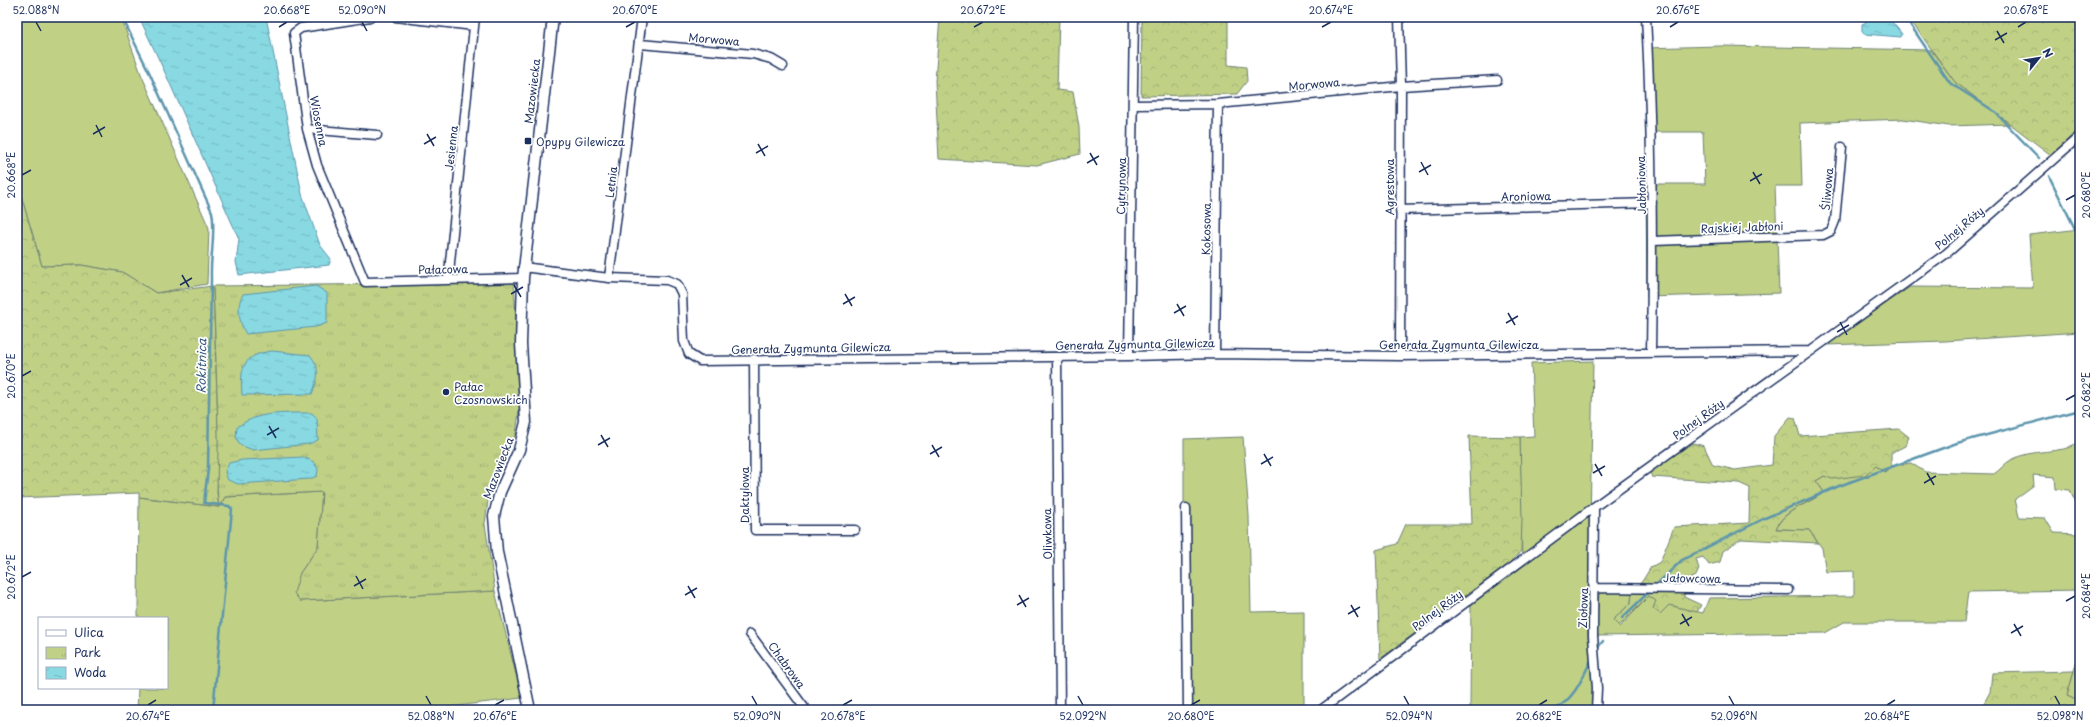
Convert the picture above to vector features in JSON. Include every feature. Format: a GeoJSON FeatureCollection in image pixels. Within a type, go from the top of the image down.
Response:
{"type":"FeatureCollection","features":[{"type":"Feature","properties":{"kind":"street","name":"Wiosenna"},"geometry":{"type":"LineString","coordinates":[[365,282],[317,165],[308,129],[294,33],[301,28],[370,17]]}},
{"type":"Feature","properties":{"kind":"street"},"geometry":{"type":"LineString","coordinates":[[395,17],[474,26]]}},
{"type":"Feature","properties":{"kind":"street","name":"Jesienna"},"geometry":{"type":"LineString","coordinates":[[450,280],[450,262],[475,17]]}},
{"type":"Feature","properties":{"kind":"street","name":"Mazowiecka"},"geometry":{"type":"LineString","coordinates":[[530,710],[497,552],[494,526],[496,505],[500,492],[522,440],[526,422],[521,344],[523,272],[552,17]]}},
{"type":"Feature","properties":{"kind":"street","name":"Letnia"},"geometry":{"type":"LineString","coordinates":[[609,278],[640,44],[642,17]]}},
{"type":"Feature","properties":{"kind":"street","name":"Cytrynowa"},"geometry":{"type":"LineString","coordinates":[[1129,356],[1134,17]]}},
{"type":"Feature","properties":{"kind":"street","name":"Agrestowa"},"geometry":{"type":"LineString","coordinates":[[1399,17],[1401,86],[1400,356]]}},
{"type":"Feature","properties":{"kind":"street","name":"Jabłoniowa"},"geometry":{"type":"LineString","coordinates":[[1646,17],[1652,128],[1653,241],[1651,352]]}},
{"type":"Feature","properties":{"kind":"street","name":"Morwowa"},"geometry":{"type":"LineString","coordinates":[[640,44],[753,54],[771,59],[783,66]]}},
{"type":"Feature","properties":{"kind":"street","name":"Morwowa"},"geometry":{"type":"LineString","coordinates":[[1133,106],[1218,104],[1401,86],[1497,80]]}},
{"type":"Feature","properties":{"kind":"street","name":"Kokosowa"},"geometry":{"type":"LineString","coordinates":[[1215,354],[1218,104]]}},
{"type":"Feature","properties":{"kind":"street"},"geometry":{"type":"LineString","coordinates":[[308,129],[377,135]]}},
{"type":"Feature","properties":{"kind":"street","name":"Polnej Róży"},"geometry":{"type":"LineString","coordinates":[[1321,710],[1594,507],[1947,253],[2080,136]]}},
{"type":"Feature","properties":{"kind":"street","name":"Śliwowa"},"geometry":{"type":"LineString","coordinates":[[1831,231],[1836,221],[1842,147]]}},
{"type":"Feature","properties":{"kind":"street","name":"Aroniowa"},"geometry":{"type":"LineString","coordinates":[[1400,210],[1652,204]]}},
{"type":"Feature","properties":{"kind":"street","name":"Rajskiej Jabłoni"},"geometry":{"type":"LineString","coordinates":[[1653,241],[1809,236],[1823,235],[1831,231]]}},
{"type":"Feature","properties":{"kind":"street","name":"Generała Zygmunta Gilewicza"},"geometry":{"type":"LineString","coordinates":[[523,272],[609,278],[667,280],[677,284],[682,294],[684,342],[688,354],[700,361],[1215,354],[1400,356],[1811,351]]}},
{"type":"Feature","properties":{"kind":"street","name":"Pałacowa"},"geometry":{"type":"LineString","coordinates":[[365,282],[450,280],[523,272]]}},
{"type":"Feature","properties":{"kind":"street","name":"Oliwkowa"},"geometry":{"type":"LineString","coordinates":[[1056,357],[1060,710]]}},
{"type":"Feature","properties":{"kind":"street","name":"Daktylowa"},"geometry":{"type":"LineString","coordinates":[[754,360],[755,530],[855,530]]}},
{"type":"Feature","properties":{"kind":"street","name":"Ziołowa"},"geometry":{"type":"LineString","coordinates":[[1594,507],[1595,588],[1593,636],[1597,688],[1596,710]]}},
{"type":"Feature","properties":{"kind":"street"},"geometry":{"type":"LineString","coordinates":[[1186,508],[1188,710]]}},
{"type":"Feature","properties":{"kind":"street","name":"Jałowcowa"},"geometry":{"type":"LineString","coordinates":[[1595,588],[1788,590]]}},
{"type":"Feature","properties":{"kind":"street","name":"Chabrowa"},"geometry":{"type":"LineString","coordinates":[[750,634],[806,710]]}},
{"type":"Feature","properties":{"kind":"green space"},"geometry":{"type":"Polygon","coordinates":[[[17,17],[121,17],[141,74],[209,228],[207,284],[156,293],[122,272],[81,265],[42,266],[17,182],[17,17]]]}},
{"type":"Feature","properties":{"kind":"green space"},"geometry":{"type":"Polygon","coordinates":[[[940,17],[1059,17],[1057,90],[1073,92],[1079,127],[1080,154],[1037,165],[939,159],[935,81],[940,17]]]}},
{"type":"Feature","properties":{"kind":"green space"},"geometry":{"type":"Polygon","coordinates":[[[1142,17],[1228,18],[1228,65],[1246,67],[1247,81],[1237,94],[1141,96],[1142,17]]]}},
{"type":"Feature","properties":{"kind":"green space"},"geometry":{"type":"Polygon","coordinates":[[[1908,17],[2080,17],[2080,128],[2051,155],[1955,82],[1908,17]]]}},
{"type":"Feature","properties":{"kind":"green space"},"geometry":{"type":"Polygon","coordinates":[[[1720,46],[1931,50],[1955,82],[2010,124],[1949,126],[1903,119],[1800,123],[1802,186],[1775,186],[1779,293],[1647,297],[1646,184],[1705,184],[1703,132],[1646,132],[1644,48],[1720,46]]]}},
{"type":"Feature","properties":{"kind":"green space"},"geometry":{"type":"Polygon","coordinates":[[[17,182],[42,266],[81,265],[122,272],[156,293],[213,286],[219,452],[217,493],[219,507],[139,497],[139,493],[17,498],[17,182]]]}},
{"type":"Feature","properties":{"kind":"green space"},"geometry":{"type":"Polygon","coordinates":[[[2080,229],[2080,332],[1945,341],[1826,345],[1910,287],[2033,288],[2029,235],[2080,229]]]}},
{"type":"Feature","properties":{"kind":"green space"},"geometry":{"type":"Polygon","coordinates":[[[514,283],[520,404],[516,434],[490,485],[485,524],[495,591],[300,601],[294,593],[300,573],[318,547],[322,492],[225,497],[219,507],[217,489],[217,378],[213,286],[514,283]]]}},
{"type":"Feature","properties":{"kind":"green space"},"geometry":{"type":"Polygon","coordinates":[[[1593,361],[1588,635],[1593,685],[1592,710],[1470,710],[1471,604],[1522,566],[1520,437],[1534,436],[1531,363],[1593,361]]]}},
{"type":"Feature","properties":{"kind":"green space"},"geometry":{"type":"Polygon","coordinates":[[[1790,417],[1795,418],[1800,436],[1899,429],[1909,437],[1905,446],[1891,453],[1891,466],[1885,472],[1876,466],[1865,475],[1832,479],[1824,476],[1816,481],[1824,492],[1784,516],[1779,522],[1776,529],[1809,530],[1818,543],[1741,539],[1723,551],[1720,562],[1709,565],[1703,557],[1696,559],[1699,569],[1696,576],[1684,582],[1684,597],[1701,605],[1697,612],[1669,605],[1660,614],[1653,608],[1656,601],[1649,596],[1619,626],[1613,620],[1631,603],[1632,593],[1643,580],[1651,567],[1660,562],[1674,527],[1749,523],[1750,488],[1739,483],[1652,477],[1649,471],[1693,443],[1704,446],[1713,465],[1735,470],[1772,465],[1774,436],[1790,417]]]}},
{"type":"Feature","properties":{"kind":"green space"},"geometry":{"type":"Polygon","coordinates":[[[1469,436],[1520,437],[1522,520],[1521,551],[1511,562],[1380,659],[1376,550],[1397,544],[1406,524],[1472,524],[1469,436]]]}},
{"type":"Feature","properties":{"kind":"green space"},"geometry":{"type":"Polygon","coordinates":[[[1243,437],[1249,516],[1251,612],[1304,611],[1304,710],[1184,710],[1184,439],[1243,437]]]}},
{"type":"Feature","properties":{"kind":"green space"},"geometry":{"type":"Polygon","coordinates":[[[2080,443],[2080,511],[2070,490],[2056,489],[2055,477],[2033,475],[2034,485],[2015,499],[2019,517],[2045,518],[2054,533],[2080,534],[2080,590],[1968,592],[1964,622],[1844,622],[1825,633],[1596,636],[1599,592],[1632,593],[1631,603],[1613,620],[1620,627],[1649,596],[1669,605],[1703,613],[1709,598],[1854,596],[1854,571],[1826,572],[1822,548],[1809,530],[1776,529],[1780,522],[1790,512],[1818,497],[1824,492],[1816,481],[1824,476],[1876,466],[1885,472],[1891,466],[1911,463],[1925,472],[1994,474],[2009,461],[2019,456],[2063,449],[2080,443]]]}},
{"type":"Feature","properties":{"kind":"green space"},"geometry":{"type":"Polygon","coordinates":[[[322,492],[318,547],[300,573],[300,601],[495,591],[522,698],[448,707],[448,710],[137,710],[138,689],[168,689],[168,617],[138,617],[139,497],[219,507],[225,497],[322,492]]]}},
{"type":"Feature","properties":{"kind":"green space"},"geometry":{"type":"Polygon","coordinates":[[[2080,649],[2080,702],[2079,702],[2067,696],[2080,649]]]}},
{"type":"Feature","properties":{"kind":"green space"},"geometry":{"type":"Polygon","coordinates":[[[2074,671],[2067,696],[2080,702],[2080,710],[1980,710],[1990,692],[1992,673],[2074,671]]]}},
{"type":"Feature","properties":{"kind":"water"},"geometry":{"type":"Polygon","coordinates":[[[139,17],[266,17],[302,194],[320,245],[331,259],[329,265],[239,275],[236,262],[239,239],[139,17]]]}},
{"type":"Feature","properties":{"kind":"water"},"geometry":{"type":"Polygon","coordinates":[[[1865,17],[1888,17],[1902,34],[1901,37],[1864,34],[1862,32],[1862,24],[1866,22],[1865,17]]]}},
{"type":"Feature","properties":{"kind":"water"},"geometry":{"type":"Polygon","coordinates":[[[316,286],[327,293],[327,323],[316,327],[246,334],[239,314],[243,294],[316,286]]]}},
{"type":"Feature","properties":{"kind":"water"},"geometry":{"type":"Polygon","coordinates":[[[272,351],[310,355],[316,364],[317,369],[316,383],[312,394],[242,395],[241,386],[245,364],[254,356],[272,351]]]}},
{"type":"Feature","properties":{"kind":"water"},"geometry":{"type":"Polygon","coordinates":[[[291,413],[312,413],[317,418],[318,440],[309,444],[253,450],[240,445],[236,437],[237,427],[250,419],[257,417],[291,413]]]}},
{"type":"Feature","properties":{"kind":"water"},"geometry":{"type":"Polygon","coordinates":[[[303,457],[314,462],[318,469],[317,476],[310,479],[238,484],[228,480],[225,472],[229,463],[242,460],[303,457]]]}},
{"type":"Feature","properties":{"kind":"waterway","name":"Rokitnica"},"geometry":{"type":"LineString","coordinates":[[122,17],[150,74],[212,212],[213,236],[211,270],[208,469],[204,503],[229,506],[232,509],[213,710]]}},
{"type":"Feature","properties":{"kind":"waterway"},"geometry":{"type":"LineString","coordinates":[[1905,17],[1950,83],[1994,111],[2039,158]]}},
{"type":"Feature","properties":{"kind":"waterway"},"geometry":{"type":"LineString","coordinates":[[2049,176],[2080,239]]}},
{"type":"Feature","properties":{"kind":"waterway"},"geometry":{"type":"LineString","coordinates":[[1655,586],[1682,560],[1765,518],[1839,486],[1957,443],[2080,410]]}},
{"type":"Feature","properties":{"kind":"waterway"},"geometry":{"type":"LineString","coordinates":[[1622,618],[1650,591]]}},
{"type":"Feature","properties":{"kind":"waterway"},"geometry":{"type":"LineString","coordinates":[[1599,646],[1603,641]]}},
{"type":"Feature","properties":{"kind":"waterway"},"geometry":{"type":"LineString","coordinates":[[1554,710],[1573,694],[1592,658]]}},
{"type":"Feature","properties":{"kind":"place","name":"Opypy Gilewicza"},"geometry":{"type":"Point","coordinates":[528,141]}},
{"type":"Feature","properties":{"kind":"place","name":"Pałac Czosnowskich"},"geometry":{"type":"Point","coordinates":[446,392]}}]}
